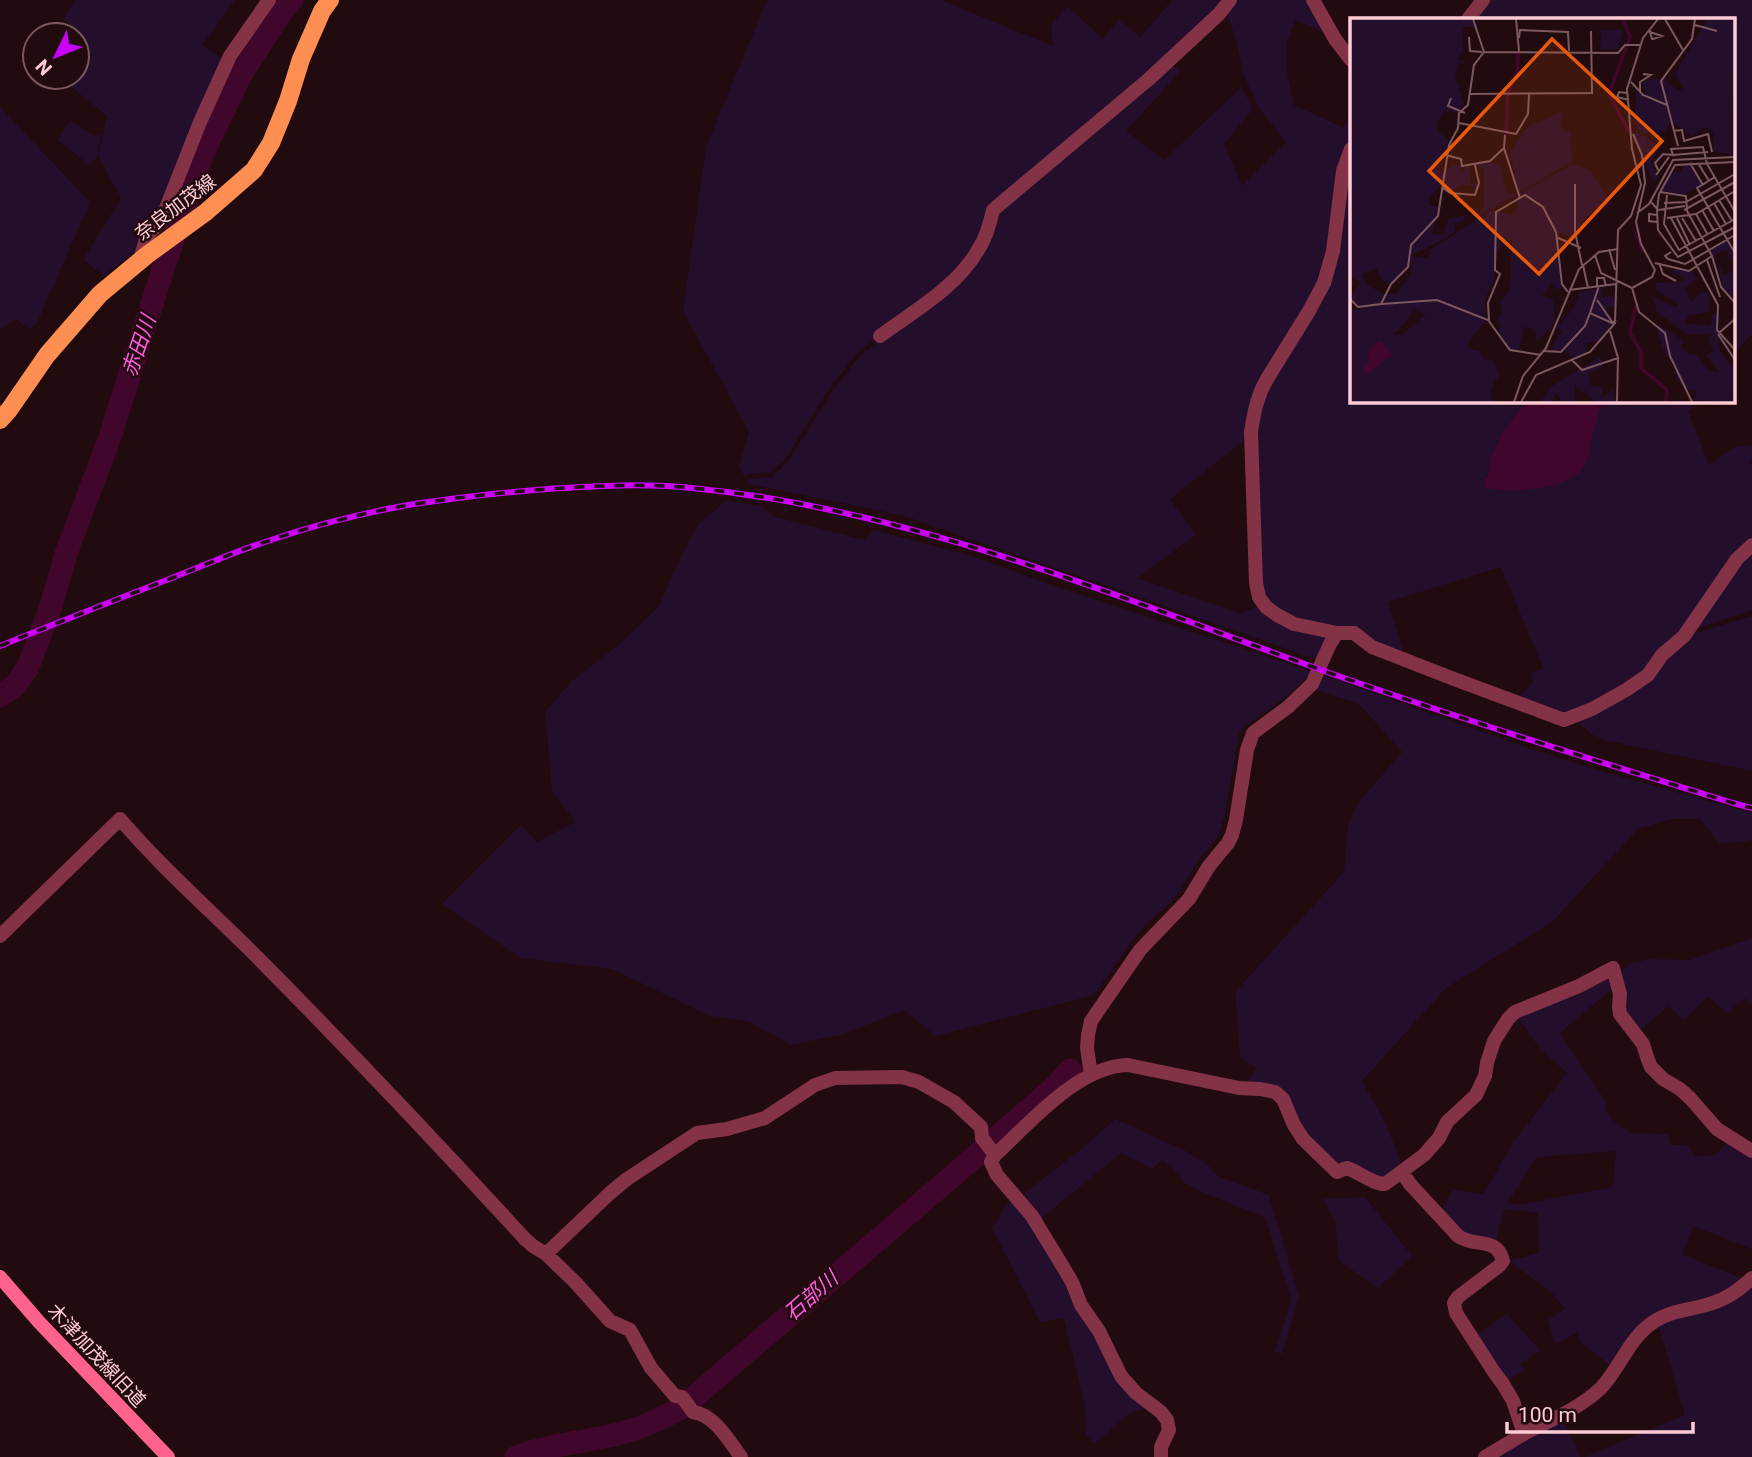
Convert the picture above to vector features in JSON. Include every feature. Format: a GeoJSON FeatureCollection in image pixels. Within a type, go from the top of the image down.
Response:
{"type":"FeatureCollection","features":[{"type":"Feature","properties":{"kind":"main road","name":"奈良加茂線"},"geometry":{"type":"LineString","coordinates":[[0,420],[47,355],[100,294],[143,257],[206,212],[246,178],[267,152],[288,101],[301,59],[318,19],[330,0]]}},
{"type":"Feature","properties":{"kind":"street"},"geometry":{"type":"LineString","coordinates":[[143,257],[147,236],[160,221],[230,56],[269,0]]}},
{"type":"Feature","properties":{"kind":"street"},"geometry":{"type":"LineString","coordinates":[[880,336],[927,302],[965,269],[980,248],[993,210],[1149,79],[1219,14],[1230,0]]}},
{"type":"Feature","properties":{"kind":"street"},"geometry":{"type":"LineString","coordinates":[[1313,0],[1335,40],[1350,59]]}},
{"type":"Feature","properties":{"kind":"street"},"geometry":{"type":"LineString","coordinates":[[1469,18],[1483,0]]}},
{"type":"Feature","properties":{"kind":"street"},"geometry":{"type":"LineString","coordinates":[[1350,152],[1343,171],[1333,251],[1324,283],[1260,390],[1254,410],[1251,432],[1254,566],[1256,590],[1266,607],[1284,620],[1305,627],[1336,633],[1354,633],[1372,646],[1564,720],[1592,709],[1647,675],[1662,655],[1684,636],[1737,559],[1752,545]]}},
{"type":"Feature","properties":{"kind":"street"},"geometry":{"type":"LineString","coordinates":[[1091,1075],[1087,1048],[1091,1021],[1140,950],[1189,899],[1209,866],[1228,843],[1236,820],[1247,750],[1253,733],[1312,684],[1336,633]]}},
{"type":"Feature","properties":{"kind":"street"},"geometry":{"type":"LineString","coordinates":[[0,936],[120,820],[146,850],[257,957],[406,1110],[525,1239],[546,1254],[610,1321],[630,1329],[651,1367],[675,1396],[682,1397],[694,1412],[716,1424],[741,1457]]}},
{"type":"Feature","properties":{"kind":"street"},"geometry":{"type":"LineString","coordinates":[[1161,1457],[1161,1447],[1169,1430],[1167,1420],[1130,1388],[1121,1376],[1099,1331],[1081,1305],[1058,1257],[1032,1216],[996,1175],[991,1162],[994,1153],[1057,1098],[1091,1075],[1113,1066],[1128,1065],[1239,1088],[1275,1092],[1283,1098],[1303,1139],[1337,1172],[1347,1168],[1377,1183],[1388,1183],[1429,1151],[1447,1122],[1476,1094],[1483,1083],[1494,1041],[1515,1012],[1579,986],[1613,968],[1619,986],[1620,1014],[1643,1044],[1651,1067],[1690,1098],[1717,1129],[1752,1151]]}},
{"type":"Feature","properties":{"kind":"street"},"geometry":{"type":"LineString","coordinates":[[546,1254],[619,1186],[697,1133],[727,1129],[765,1118],[815,1085],[835,1078],[902,1077],[919,1082],[954,1102],[981,1127],[982,1138],[994,1153]]}},
{"type":"Feature","properties":{"kind":"street"},"geometry":{"type":"LineString","coordinates":[[1402,1172],[1458,1236],[1467,1242],[1493,1246],[1501,1254],[1503,1261],[1499,1266],[1458,1297],[1454,1306],[1513,1401],[1524,1434]]}},
{"type":"Feature","properties":{"kind":"street","name":"木津加茂線旧道"},"geometry":{"type":"LineString","coordinates":[[0,1277],[39,1322],[168,1457]]}},
{"type":"Feature","properties":{"kind":"street"},"geometry":{"type":"LineString","coordinates":[[1485,1457],[1573,1409],[1600,1388],[1623,1355],[1650,1325],[1671,1314],[1709,1305],[1727,1297],[1740,1290],[1752,1278]]}},
{"type":"Feature","properties":{"kind":"shaded area"},"geometry":{"type":"Polygon","coordinates":[[[75,0],[235,0],[202,45],[228,62],[156,235],[104,276],[83,260],[121,198],[98,156],[107,116],[76,91],[91,91],[91,21],[63,19],[75,0]]]}},
{"type":"Feature","properties":{"kind":"shaded area"},"geometry":{"type":"Polygon","coordinates":[[[767,0],[941,0],[1053,46],[1051,25],[1067,6],[1103,39],[1119,20],[1141,37],[1172,0],[1220,0],[1223,3],[1190,35],[990,207],[972,258],[856,355],[831,386],[784,461],[770,473],[749,474],[745,477],[739,467],[749,432],[683,311],[706,147],[767,0]]]}},
{"type":"Feature","properties":{"kind":"shaded area"},"geometry":{"type":"Polygon","coordinates":[[[1233,0],[1309,0],[1328,34],[1296,20],[1287,41],[1287,73],[1294,105],[1344,128],[1350,112],[1350,142],[1322,275],[1247,438],[1170,499],[1196,535],[1137,578],[1240,613],[1259,606],[1327,638],[1318,660],[901,515],[749,484],[747,481],[750,479],[772,477],[787,463],[834,389],[859,357],[948,288],[994,214],[1172,64],[1180,72],[1126,131],[1164,160],[1242,87],[1253,109],[1224,144],[1242,186],[1286,142],[1259,108],[1244,76],[1226,10],[1233,0]]]}},
{"type":"Feature","properties":{"kind":"shaded area"},"geometry":{"type":"Polygon","coordinates":[[[1488,0],[1752,0],[1752,334],[1734,353],[1734,18],[1474,18],[1488,0]]]}},
{"type":"Feature","properties":{"kind":"shaded area"},"geometry":{"type":"Polygon","coordinates":[[[0,107],[90,202],[38,321],[30,330],[15,319],[0,330],[0,107]]]}},
{"type":"Feature","properties":{"kind":"shaded area"},"geometry":{"type":"Polygon","coordinates":[[[70,120],[94,136],[101,134],[97,157],[89,165],[58,140],[70,120]]]}},
{"type":"Feature","properties":{"kind":"shaded area"},"geometry":{"type":"Polygon","coordinates":[[[1350,162],[1350,402],[1525,402],[1496,446],[1484,486],[1595,423],[1603,402],[1699,402],[1688,411],[1709,465],[1735,447],[1752,445],[1752,540],[1684,631],[1645,672],[1564,717],[1516,699],[1533,683],[1531,674],[1543,668],[1501,567],[1388,602],[1404,655],[1306,622],[1280,611],[1272,604],[1263,590],[1257,410],[1328,283],[1350,162]]]}},
{"type":"Feature","properties":{"kind":"shaded area"},"geometry":{"type":"Polygon","coordinates":[[[1525,402],[1603,402],[1585,465],[1569,480],[1525,490],[1497,490],[1484,486],[1491,457],[1502,433],[1525,402]]]}},
{"type":"Feature","properties":{"kind":"shaded area"},"geometry":{"type":"Polygon","coordinates":[[[726,501],[762,506],[772,516],[864,540],[874,530],[968,555],[1313,672],[1283,699],[1244,727],[1239,734],[1218,837],[1199,859],[1179,892],[1131,942],[1094,995],[936,1036],[904,1010],[844,1034],[791,1045],[748,1021],[710,1016],[612,969],[521,958],[442,904],[521,825],[537,842],[575,822],[552,790],[545,712],[572,681],[621,643],[659,606],[699,523],[726,501]]]}},
{"type":"Feature","properties":{"kind":"shaded area"},"geometry":{"type":"Polygon","coordinates":[[[1752,550],[1752,610],[1693,630],[1752,550]]]}},
{"type":"Feature","properties":{"kind":"shaded area"},"geometry":{"type":"Polygon","coordinates":[[[1752,616],[1752,771],[1604,740],[1591,734],[1575,719],[1593,712],[1690,635],[1752,616]]]}},
{"type":"Feature","properties":{"kind":"shaded area"},"geometry":{"type":"Polygon","coordinates":[[[1324,675],[1525,747],[1603,772],[1752,813],[1752,840],[1743,842],[1719,843],[1700,819],[1671,819],[1638,829],[1552,922],[1446,988],[1362,1081],[1380,1113],[1399,1158],[1402,1170],[1388,1180],[1337,1169],[1306,1133],[1271,1085],[1248,1081],[1256,1068],[1240,1057],[1235,992],[1344,872],[1348,825],[1359,802],[1402,752],[1359,704],[1313,689],[1324,675]]]}},
{"type":"Feature","properties":{"kind":"shaded area"},"geometry":{"type":"Polygon","coordinates":[[[1752,938],[1752,1005],[1745,998],[1727,1013],[1708,996],[1684,1021],[1669,1006],[1639,1031],[1626,1016],[1622,971],[1629,964],[1649,959],[1690,960],[1752,938]]]}},
{"type":"Feature","properties":{"kind":"shaded area"},"geometry":{"type":"Polygon","coordinates":[[[1600,979],[1609,980],[1613,988],[1560,1033],[1607,1103],[1604,1109],[1614,1121],[1631,1133],[1667,1134],[1670,1145],[1687,1145],[1696,1156],[1715,1155],[1727,1143],[1752,1158],[1752,1249],[1693,1226],[1682,1254],[1743,1279],[1725,1292],[1669,1308],[1610,1365],[1580,1342],[1577,1333],[1555,1344],[1548,1320],[1565,1309],[1550,1291],[1509,1261],[1539,1253],[1538,1213],[1504,1209],[1496,1244],[1473,1240],[1440,1213],[1453,1190],[1484,1194],[1511,1145],[1567,1073],[1540,1049],[1516,1015],[1600,979]],[[1616,1151],[1537,1157],[1508,1202],[1517,1205],[1613,1187],[1616,1151]]]}},
{"type":"Feature","properties":{"kind":"shaded area"},"geometry":{"type":"Polygon","coordinates":[[[1115,1119],[1186,1151],[1222,1178],[1269,1195],[1299,1296],[1282,1354],[1275,1352],[1291,1299],[1265,1217],[1183,1182],[1181,1176],[1162,1160],[1152,1169],[1121,1153],[1038,1221],[1020,1197],[1115,1119]]]}},
{"type":"Feature","properties":{"kind":"shaded area"},"geometry":{"type":"Polygon","coordinates":[[[1013,1196],[1079,1306],[1151,1407],[1130,1413],[1094,1444],[1086,1435],[1085,1407],[1064,1318],[1040,1322],[992,1228],[1013,1196]]]}},
{"type":"Feature","properties":{"kind":"shaded area"},"geometry":{"type":"Polygon","coordinates":[[[1365,1197],[1412,1256],[1378,1288],[1339,1261],[1335,1221],[1323,1199],[1365,1197]]]}},
{"type":"Feature","properties":{"kind":"shaded area"},"geometry":{"type":"Polygon","coordinates":[[[1752,1285],[1752,1457],[1585,1457],[1685,1415],[1658,1324],[1752,1285]]]}},
{"type":"Feature","properties":{"kind":"shaded area"},"geometry":{"type":"Polygon","coordinates":[[[1507,1314],[1540,1350],[1521,1364],[1525,1370],[1506,1381],[1474,1337],[1507,1314]]]}},
{"type":"Feature","properties":{"kind":"shaded area"},"geometry":{"type":"Polygon","coordinates":[[[1563,1420],[1581,1457],[1498,1457],[1500,1455],[1563,1420]]]}},
{"type":"Feature","properties":{"kind":"waterway","name":"赤田川"},"geometry":{"type":"LineString","coordinates":[[0,696],[16,685],[28,667],[51,606],[67,551],[109,440],[203,153],[242,73],[292,0]]}},
{"type":"Feature","properties":{"kind":"waterway","name":"石部川"},"geometry":{"type":"LineString","coordinates":[[516,1457],[629,1431],[680,1409],[963,1167],[1057,1085],[1070,1070]]}},
{"type":"Feature","properties":{"kind":"railway"},"geometry":{"type":"LineString","coordinates":[[0,646],[245,549],[353,517],[403,506],[493,494],[601,486],[674,486],[776,499],[860,516],[942,538],[1104,591],[1441,711],[1752,808]]}}]}
